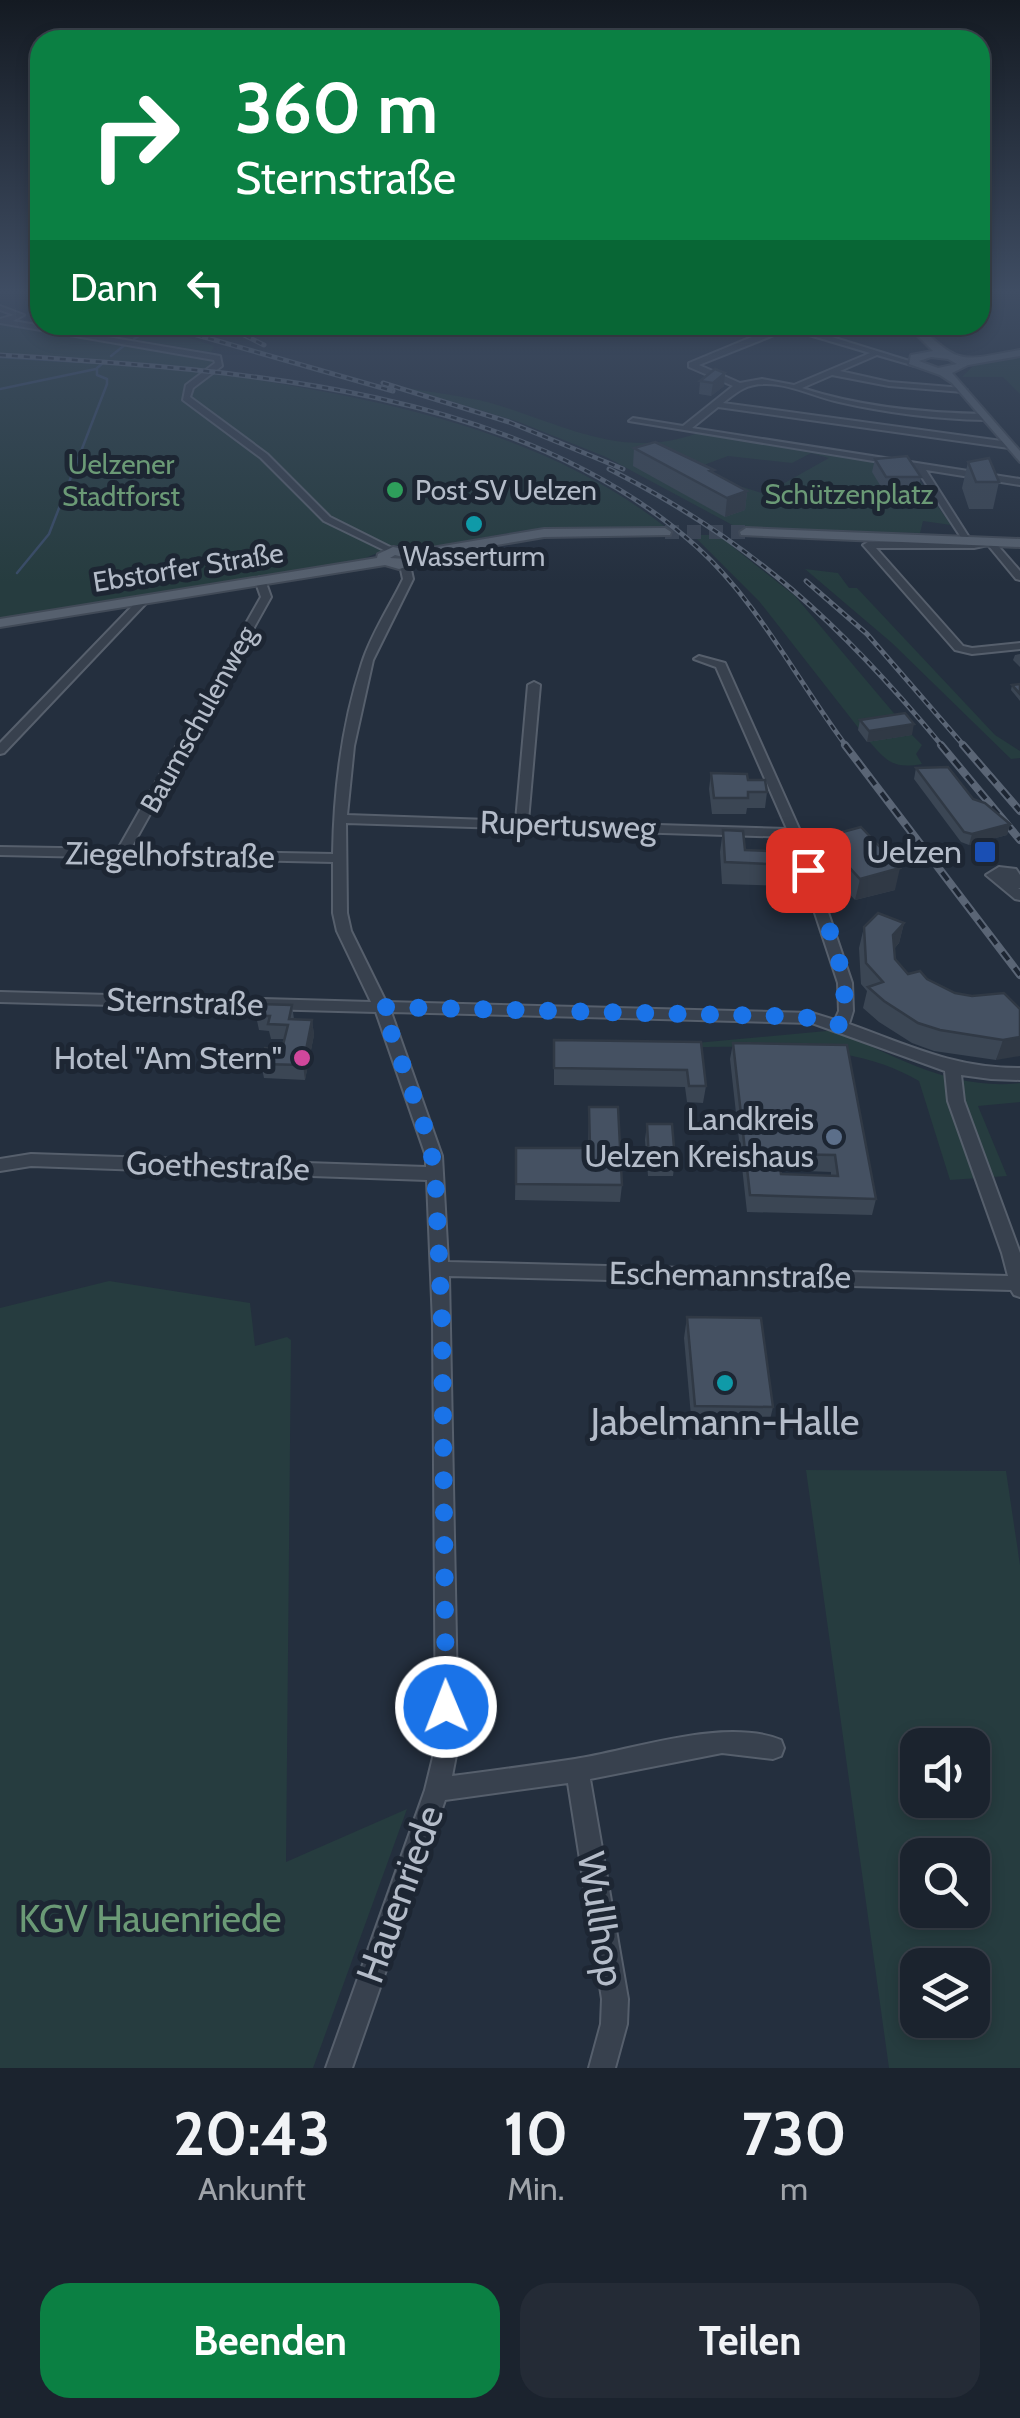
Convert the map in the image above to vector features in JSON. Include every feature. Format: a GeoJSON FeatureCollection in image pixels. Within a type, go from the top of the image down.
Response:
{"type":"FeatureCollection","features":[{"type":"Feature","properties":{"kind":"main road"},"geometry":{"type":"LineString","coordinates":[[968,391],[1020,458]]}},
{"type":"Feature","properties":{"kind":"main road"},"geometry":{"type":"LineString","coordinates":[[410,560],[544,533],[665,532]]}},
{"type":"Feature","properties":{"kind":"main road"},"geometry":{"type":"LineString","coordinates":[[746,532],[1020,543]]}},
{"type":"Feature","properties":{"kind":"main road","name":"Ebstorfer Straße"},"geometry":{"type":"LineString","coordinates":[[0,623],[389,556],[410,560]]}},
{"type":"Feature","properties":{"kind":"street"},"geometry":{"type":"LineString","coordinates":[[188,391],[186,398],[264,456],[327,519],[389,556]]}},
{"type":"Feature","properties":{"kind":"street"},"geometry":{"type":"LineString","coordinates":[[685,428],[732,391]]}},
{"type":"Feature","properties":{"kind":"street"},"geometry":{"type":"LineString","coordinates":[[802,391],[877,405],[985,417]]}},
{"type":"Feature","properties":{"kind":"street"},"geometry":{"type":"LineString","coordinates":[[848,454],[885,391]]}},
{"type":"Feature","properties":{"kind":"street"},"geometry":{"type":"LineString","coordinates":[[716,404],[1006,441],[1020,436]]}},
{"type":"Feature","properties":{"kind":"street"},"geometry":{"type":"LineString","coordinates":[[633,421],[1020,481]]}},
{"type":"Feature","properties":{"kind":"street"},"geometry":{"type":"LineString","coordinates":[[918,464],[968,541]]}},
{"type":"Feature","properties":{"kind":"street"},"geometry":{"type":"LineString","coordinates":[[1020,576],[990,542],[974,546],[868,545],[964,651],[1020,646]]}},
{"type":"Feature","properties":{"kind":"street","name":"Hauenriede"},"geometry":{"type":"LineString","coordinates":[[339,2068],[437,1790],[447,1745],[440,1269],[435,1174],[428,1137],[382,1007],[344,932],[340,912],[340,819],[348,746],[362,681],[408,579],[410,560]]}},
{"type":"Feature","properties":{"kind":"street","name":"Baumschulenweg"},"geometry":{"type":"LineString","coordinates":[[121,855],[266,598],[260,580]]}},
{"type":"Feature","properties":{"kind":"street"},"geometry":{"type":"LineString","coordinates":[[0,750],[144,600]]}},
{"type":"Feature","properties":{"kind":"street"},"geometry":{"type":"LineString","coordinates":[[699,659],[721,666],[795,833],[845,983],[846,1011],[840,1025]]}},
{"type":"Feature","properties":{"kind":"street"},"geometry":{"type":"LineString","coordinates":[[522,822],[534,685]]}},
{"type":"Feature","properties":{"kind":"street","name":"Rupertusweg"},"geometry":{"type":"LineString","coordinates":[[340,819],[795,833]]}},
{"type":"Feature","properties":{"kind":"street","name":"Ziegelhofstraße"},"geometry":{"type":"LineString","coordinates":[[0,851],[340,858]]}},
{"type":"Feature","properties":{"kind":"street"},"geometry":{"type":"LineString","coordinates":[[1020,884],[1011,872],[993,875],[1020,896]]}},
{"type":"Feature","properties":{"kind":"street","name":"Sternstraße"},"geometry":{"type":"LineString","coordinates":[[0,998],[812,1018],[840,1025],[953,1070],[984,1076],[1020,1074]]}},
{"type":"Feature","properties":{"kind":"street"},"geometry":{"type":"LineString","coordinates":[[953,1070],[956,1101],[1019,1286]]}},
{"type":"Feature","properties":{"kind":"street","name":"Goethestraße"},"geometry":{"type":"LineString","coordinates":[[0,1165],[31,1160],[435,1174]]}},
{"type":"Feature","properties":{"kind":"street","name":"Eschemannstraße"},"geometry":{"type":"LineString","coordinates":[[440,1269],[1019,1286]]}},
{"type":"Feature","properties":{"kind":"street"},"geometry":{"type":"LineString","coordinates":[[437,1790],[577,1770],[722,1742],[773,1748]]}},
{"type":"Feature","properties":{"kind":"street","name":"Wullhop"},"geometry":{"type":"LineString","coordinates":[[577,1770],[614,1999],[614,2024],[602,2068]]}},
{"type":"Feature","properties":{"kind":"green space","name":"Uelzener Stadtforst"},"geometry":{"type":"Polygon","coordinates":[[[0,391],[327,392],[448,421],[507,440],[563,464],[668,529],[526,530],[425,548],[397,545],[363,559],[0,620],[0,391]]]}},
{"type":"Feature","properties":{"kind":"green space","name":"Schützenplatz"},"geometry":{"type":"Polygon","coordinates":[[[415,391],[491,403],[618,441],[670,441],[698,433],[909,466],[951,525],[923,521],[920,533],[738,528],[606,457],[519,422],[415,391]],[[811,453],[792,463],[728,456],[701,466],[736,485],[765,494],[829,458],[811,453]]]}},
{"type":"Feature","properties":{"kind":"green space"},"geometry":{"type":"Polygon","coordinates":[[[693,535],[718,535],[795,596],[903,724],[860,730],[759,601],[693,535]]]}},
{"type":"Feature","properties":{"kind":"green space"},"geometry":{"type":"Polygon","coordinates":[[[805,569],[838,573],[849,588],[857,588],[995,735],[1020,751],[1020,758],[1011,759],[892,643],[805,569]]]}},
{"type":"Feature","properties":{"kind":"green space"},"geometry":{"type":"Polygon","coordinates":[[[912,735],[922,745],[916,754],[922,764],[892,762],[869,741],[912,735]]]}},
{"type":"Feature","properties":{"kind":"green space"},"geometry":{"type":"Polygon","coordinates":[[[837,1030],[903,1061],[949,1077],[972,1082],[1020,1083],[1020,1102],[978,1106],[1007,1176],[950,1180],[919,1081],[890,1067],[858,1057],[790,1048],[652,1047],[837,1030]]]}},
{"type":"Feature","properties":{"kind":"green space","name":"KGV Hauenriede"},"geometry":{"type":"Polygon","coordinates":[[[109,1281],[250,1303],[255,1346],[287,1337],[291,1340],[286,1862],[407,1809],[313,2068],[0,2068],[0,1308],[109,1281]]]}},
{"type":"Feature","properties":{"kind":"green space"},"geometry":{"type":"Polygon","coordinates":[[[806,1470],[1006,1471],[1020,1565],[1020,2068],[889,2068],[806,1470]]]}},
{"type":"Feature","properties":{"kind":"building"},"geometry":{"type":"Polygon","coordinates":[[[655,442],[714,470],[710,471],[747,491],[727,498],[634,448],[655,442]]]}},
{"type":"Feature","properties":{"kind":"building"},"geometry":{"type":"Polygon","coordinates":[[[907,456],[921,477],[886,477],[875,459],[907,456]]]}},
{"type":"Feature","properties":{"kind":"building"},"geometry":{"type":"Polygon","coordinates":[[[989,458],[999,482],[976,482],[968,462],[989,458]]]}},
{"type":"Feature","properties":{"kind":"building"},"geometry":{"type":"Polygon","coordinates":[[[905,713],[914,724],[869,731],[860,720],[905,713]]]}},
{"type":"Feature","properties":{"kind":"building"},"geometry":{"type":"Polygon","coordinates":[[[948,767],[973,799],[985,803],[1010,824],[972,834],[964,832],[916,768],[948,767]]]}},
{"type":"Feature","properties":{"kind":"building"},"geometry":{"type":"Polygon","coordinates":[[[711,773],[747,774],[748,780],[765,780],[767,792],[748,792],[748,798],[714,798],[711,773]]]}},
{"type":"Feature","properties":{"kind":"building"},"geometry":{"type":"Polygon","coordinates":[[[861,827],[900,868],[860,879],[839,856],[845,855],[838,847],[846,845],[835,834],[861,827]]]}},
{"type":"Feature","properties":{"kind":"building"},"geometry":{"type":"Polygon","coordinates":[[[723,830],[743,831],[745,850],[792,852],[793,865],[725,862],[723,830]]]}},
{"type":"Feature","properties":{"kind":"building"},"geometry":{"type":"Polygon","coordinates":[[[878,913],[904,923],[893,935],[895,959],[908,974],[920,971],[927,979],[955,993],[1004,993],[1020,1009],[1020,1037],[1003,1040],[940,1030],[918,1023],[884,1001],[868,987],[883,982],[866,963],[864,927],[878,913]]]}},
{"type":"Feature","properties":{"kind":"building"},"geometry":{"type":"Polygon","coordinates":[[[259,1004],[292,1005],[289,1019],[312,1020],[303,1065],[261,1064],[265,1048],[282,1049],[288,1025],[268,1024],[270,1016],[256,1016],[259,1004]]]}},
{"type":"Feature","properties":{"kind":"building"},"geometry":{"type":"Polygon","coordinates":[[[554,1040],[701,1042],[706,1086],[689,1086],[687,1070],[554,1068],[554,1040]]]}},
{"type":"Feature","properties":{"kind":"building","name":"Landkreis Uelzen Kreishaus"},"geometry":{"type":"Polygon","coordinates":[[[733,1043],[847,1045],[876,1199],[750,1195],[733,1043]],[[778,1154],[781,1174],[838,1176],[835,1155],[778,1154]]]}},
{"type":"Feature","properties":{"kind":"building"},"geometry":{"type":"Polygon","coordinates":[[[589,1107],[618,1107],[622,1185],[516,1184],[516,1148],[590,1148],[589,1107]]]}},
{"type":"Feature","properties":{"kind":"building"},"geometry":{"type":"Polygon","coordinates":[[[647,1124],[672,1124],[675,1159],[649,1159],[647,1124]]]}},
{"type":"Feature","properties":{"kind":"building","name":"Jabelmann-Halle"},"geometry":{"type":"Polygon","coordinates":[[[687,1317],[761,1318],[773,1407],[695,1406],[687,1317]]]}},
{"type":"Feature","properties":{"kind":"waterway"},"geometry":{"type":"LineString","coordinates":[[17,573],[49,534],[104,391]]}},
{"type":"Feature","properties":{"kind":"tunnel"},"geometry":{"type":"LineString","coordinates":[[665,532],[746,532]]}},
{"type":"Feature","properties":{"kind":"railway"},"geometry":{"type":"LineString","coordinates":[[335,391],[458,419],[544,451],[625,493],[697,547],[719,569],[758,617],[847,747]]}},
{"type":"Feature","properties":{"kind":"railway"},"geometry":{"type":"LineString","coordinates":[[407,391],[509,422],[623,469]]}},
{"type":"Feature","properties":{"kind":"railway"},"geometry":{"type":"LineString","coordinates":[[609,469],[707,526],[792,589],[868,662],[943,747]]}},
{"type":"Feature","properties":{"kind":"railway"},"geometry":{"type":"LineString","coordinates":[[806,581],[867,634],[965,747]]}},
{"type":"Feature","properties":{"kind":"railway"},"geometry":{"type":"LineString","coordinates":[[845,745],[1020,975]]}},
{"type":"Feature","properties":{"kind":"railway"},"geometry":{"type":"LineString","coordinates":[[941,745],[1020,840]]}},
{"type":"Feature","properties":{"kind":"railway"},"geometry":{"type":"LineString","coordinates":[[963,745],[1020,811]]}},
{"type":"Feature","properties":{"kind":"place","name":"Post SV Uelzen"},"geometry":{"type":"Point","coordinates":[395,490]}},
{"type":"Feature","properties":{"kind":"place","name":"Wasserturm"},"geometry":{"type":"Point","coordinates":[474,524]}},
{"type":"Feature","properties":{"kind":"place","name":"Uelzen"},"geometry":{"type":"Point","coordinates":[985,852]}},
{"type":"Feature","properties":{"kind":"place","name":"Hotel \"Am Stern\""},"geometry":{"type":"Point","coordinates":[302,1058]}},
{"type":"Feature","properties":{"kind":"place","name":"Landkreis Uelzen Kreishaus"},"geometry":{"type":"Point","coordinates":[834,1137]}},
{"type":"Feature","properties":{"kind":"place","name":"Jabelmann-Halle"},"geometry":{"type":"Point","coordinates":[725,1383]}},
{"type":"Feature","properties":{"kind":"route"},"geometry":{"type":"LineString","coordinates":[[446,1707],[442,1322],[434,1156],[382,1007],[775,1016],[812,1018],[840,1025],[846,1011],[845,983],[808,870]]}}]}
